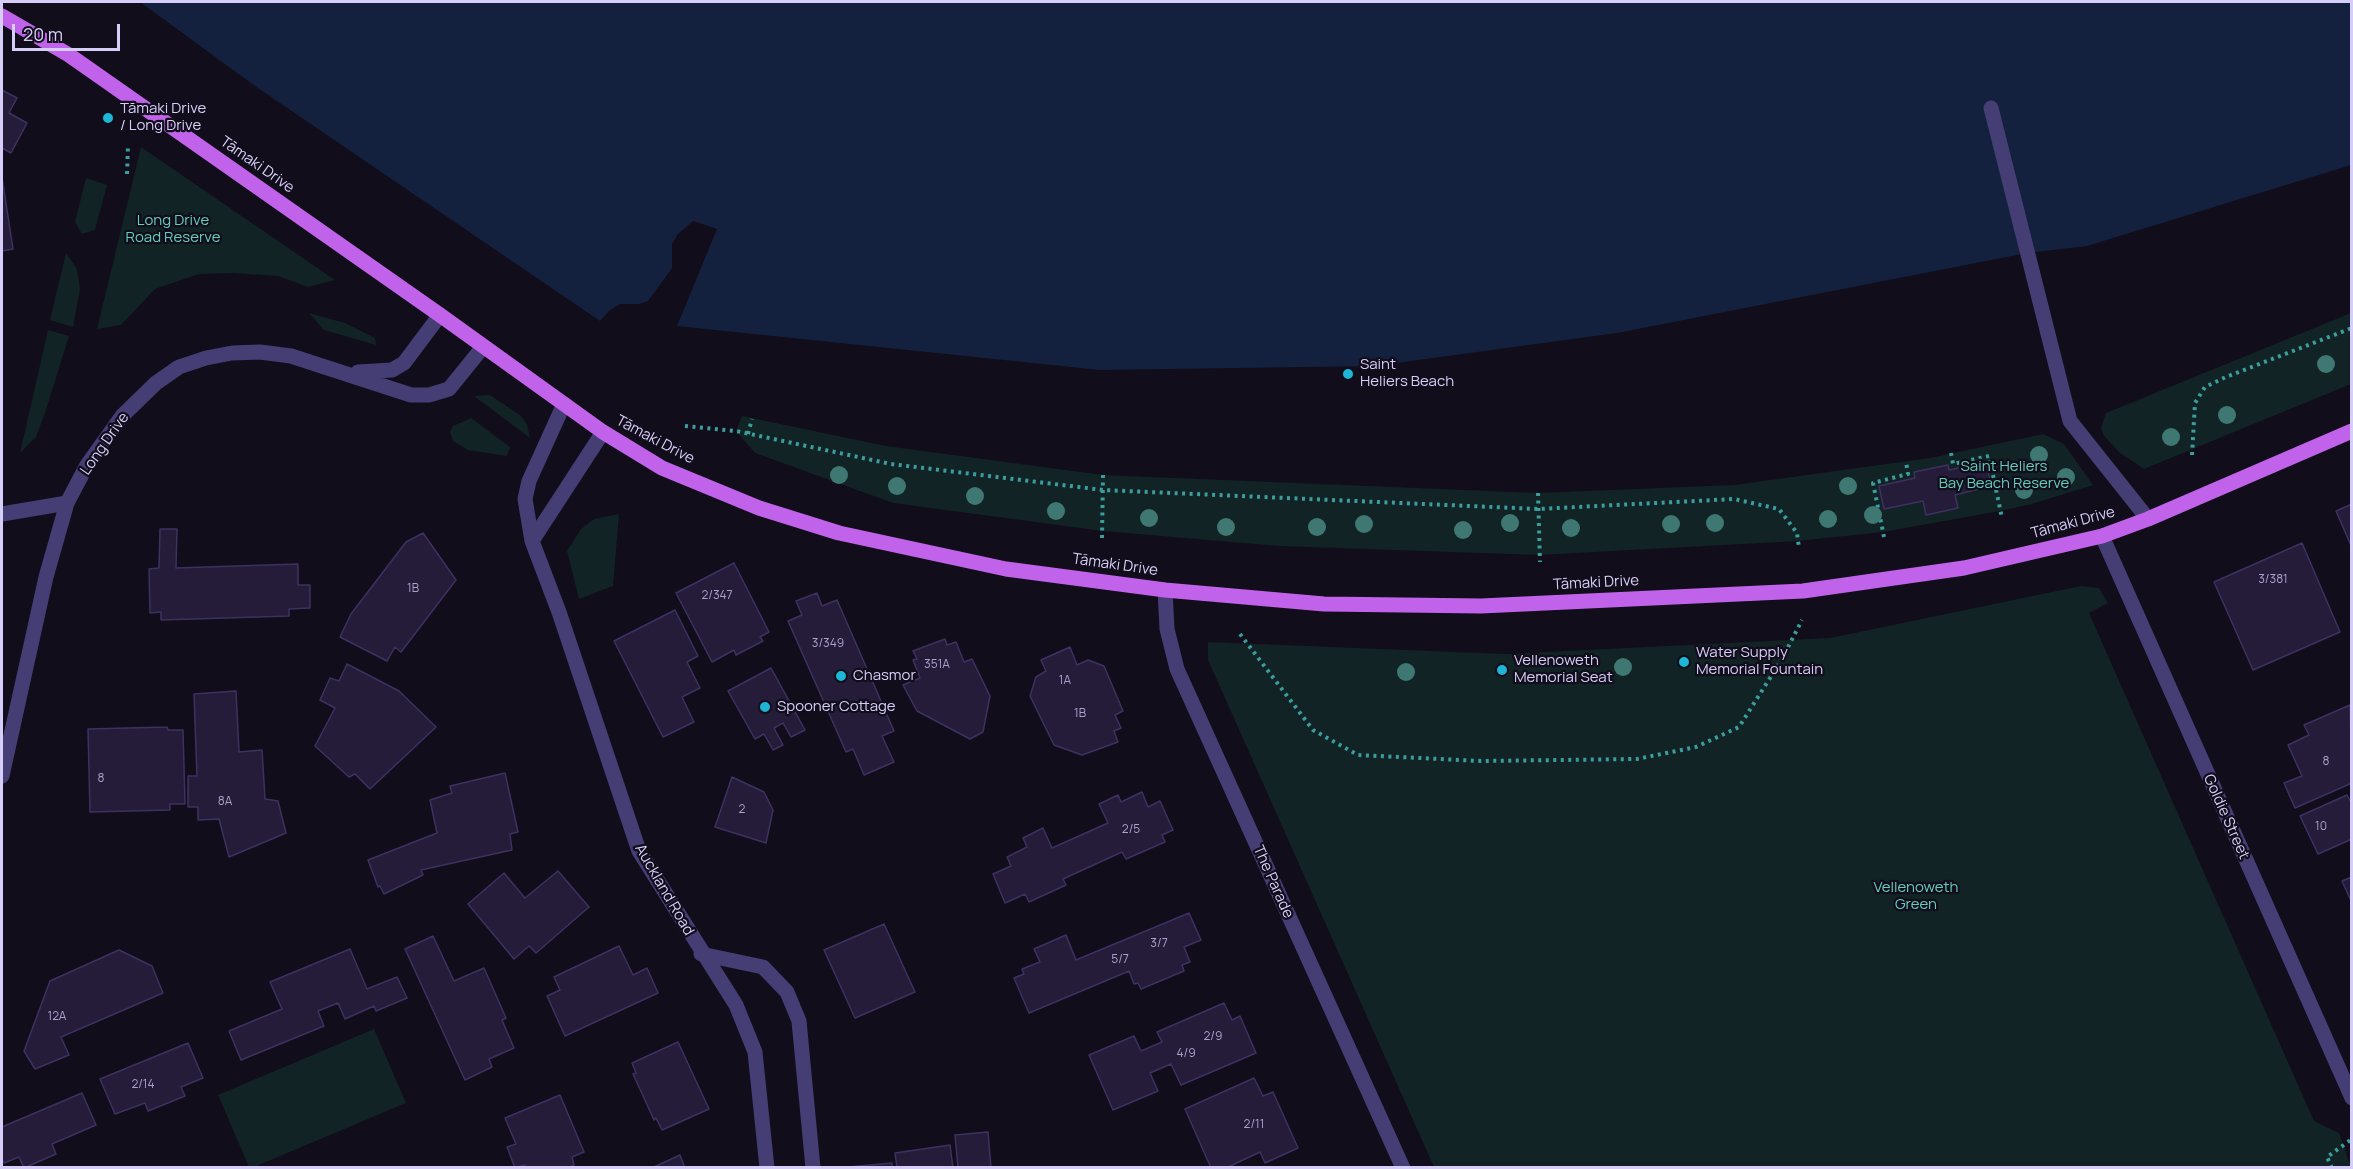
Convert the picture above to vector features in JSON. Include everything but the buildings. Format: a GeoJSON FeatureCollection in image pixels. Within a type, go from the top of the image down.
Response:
{"type":"FeatureCollection","features":[{"type":"Feature","properties":{"kind":"main road","name":"Tāmaki Drive"},"geometry":{"type":"LineString","coordinates":[[2,16],[69,55],[603,432],[662,468],[759,508],[839,533],[1006,569],[1165,590],[1324,604],[1481,606],[1803,591],[1964,568],[2102,536],[2148,519],[2352,431]]}},
{"type":"Feature","properties":{"kind":"street"},"geometry":{"type":"LineString","coordinates":[[1991,108],[2070,421],[2148,519]]}},
{"type":"Feature","properties":{"kind":"street","name":"Long Drive"},"geometry":{"type":"LineString","coordinates":[[346,372],[374,373],[392,370],[404,363],[440,315]]}},
{"type":"Feature","properties":{"kind":"street","name":"Long Drive"},"geometry":{"type":"LineString","coordinates":[[2,776],[46,577],[67,504],[87,465],[122,416],[156,383],[179,368],[206,358],[232,352],[260,352],[291,356],[411,395],[429,396],[449,389],[483,346]]}},
{"type":"Feature","properties":{"kind":"street","name":"Auckland Road"},"geometry":{"type":"LineString","coordinates":[[564,404],[529,481],[525,499],[532,541],[559,612],[639,851],[701,954],[735,1005],[755,1052],[767,1167]]}},
{"type":"Feature","properties":{"kind":"street"},"geometry":{"type":"LineString","coordinates":[[532,541],[603,432]]}},
{"type":"Feature","properties":{"kind":"street"},"geometry":{"type":"LineString","coordinates":[[2,514],[67,504]]}},
{"type":"Feature","properties":{"kind":"street","name":"Goldie Street"},"geometry":{"type":"LineString","coordinates":[[2102,536],[2352,1098]]}},
{"type":"Feature","properties":{"kind":"street","name":"The Parade"},"geometry":{"type":"LineString","coordinates":[[1165,590],[1167,629],[1177,669],[1402,1167]]}},
{"type":"Feature","properties":{"kind":"street"},"geometry":{"type":"LineString","coordinates":[[701,954],[763,967],[787,992],[799,1021],[813,1167]]}},
{"type":"Feature","properties":{"kind":"path"},"geometry":{"type":"LineString","coordinates":[[127,174],[128,145]]}},
{"type":"Feature","properties":{"kind":"path"},"geometry":{"type":"LineString","coordinates":[[2192,455],[2195,403],[2205,387],[2352,328]]}},
{"type":"Feature","properties":{"kind":"path"},"geometry":{"type":"LineString","coordinates":[[747,434],[752,419]]}},
{"type":"Feature","properties":{"kind":"path"},"geometry":{"type":"LineString","coordinates":[[685,426],[747,434],[891,464],[1103,490],[1538,509],[1734,499],[1779,509],[1797,533],[1799,548]]}},
{"type":"Feature","properties":{"kind":"path"},"geometry":{"type":"LineString","coordinates":[[1951,453],[1953,464],[1989,456],[2002,518]]}},
{"type":"Feature","properties":{"kind":"path"},"geometry":{"type":"LineString","coordinates":[[1884,537],[1873,483],[1908,474],[1906,462]]}},
{"type":"Feature","properties":{"kind":"path"},"geometry":{"type":"LineString","coordinates":[[1102,538],[1103,475]]}},
{"type":"Feature","properties":{"kind":"path"},"geometry":{"type":"LineString","coordinates":[[1538,493],[1540,562]]}},
{"type":"Feature","properties":{"kind":"path"},"geometry":{"type":"LineString","coordinates":[[1240,634],[1313,730],[1358,755],[1481,761],[1638,759],[1696,747],[1739,727],[1782,659],[1802,620]]}},
{"type":"Feature","properties":{"kind":"path"},"geometry":{"type":"LineString","coordinates":[[2332,1167],[2327,1157],[2352,1139]]}},
{"type":"Feature","properties":{"kind":"green space","name":"Long Drive Road Reserve"},"geometry":{"type":"Polygon","coordinates":[[[141,147],[335,280],[308,287],[278,276],[233,273],[199,274],[155,289],[121,325],[97,329],[141,147]]]}},
{"type":"Feature","properties":{"kind":"green space"},"geometry":{"type":"Polygon","coordinates":[[[86,178],[107,185],[95,230],[82,234],[75,222],[86,178]]]}},
{"type":"Feature","properties":{"kind":"green space"},"geometry":{"type":"Polygon","coordinates":[[[66,253],[77,269],[80,289],[73,327],[50,320],[66,253]]]}},
{"type":"Feature","properties":{"kind":"green space"},"geometry":{"type":"Polygon","coordinates":[[[309,313],[345,323],[375,338],[376,345],[324,330],[309,313]]]}},
{"type":"Feature","properties":{"kind":"green space","name":"Saint Heliers Bay Beach Reserve"},"geometry":{"type":"Polygon","coordinates":[[[2351,313],[2351,384],[2144,469],[2120,453],[2104,436],[2101,428],[2106,413],[2351,313]]]}},
{"type":"Feature","properties":{"kind":"green space"},"geometry":{"type":"Polygon","coordinates":[[[48,330],[69,336],[36,437],[20,453],[48,330]]]}},
{"type":"Feature","properties":{"kind":"green space"},"geometry":{"type":"Polygon","coordinates":[[[490,395],[520,415],[527,424],[530,438],[474,396],[490,395]]]}},
{"type":"Feature","properties":{"kind":"green space","name":"Saint Heliers Bay Beach Reserve"},"geometry":{"type":"Polygon","coordinates":[[[742,416],[886,446],[1103,475],[1538,493],[1734,485],[1930,458],[2043,434],[2064,444],[2093,485],[2032,504],[2000,511],[1883,532],[1798,541],[1539,555],[1279,546],[1103,531],[893,503],[755,453],[736,431],[742,416]]]}},
{"type":"Feature","properties":{"kind":"green space"},"geometry":{"type":"Polygon","coordinates":[[[471,418],[510,447],[507,456],[468,450],[453,441],[450,432],[453,426],[471,418]]]}},
{"type":"Feature","properties":{"kind":"green space"},"geometry":{"type":"Polygon","coordinates":[[[619,514],[613,586],[579,599],[567,551],[581,529],[594,519],[619,514]]]}},
{"type":"Feature","properties":{"kind":"green space","name":"Vellenoweth Green"},"geometry":{"type":"Polygon","coordinates":[[[2081,586],[2099,588],[2108,603],[2089,613],[2314,1121],[2339,1133],[2351,1167],[1434,1167],[1208,660],[1208,642],[1506,654],[1830,638],[2081,586]]]}},
{"type":"Feature","properties":{"kind":"green space"},"geometry":{"type":"Polygon","coordinates":[[[374,1029],[406,1103],[254,1167],[249,1167],[218,1095],[374,1029]]]}},
{"type":"Feature","properties":{"kind":"water"},"geometry":{"type":"Polygon","coordinates":[[[140,2],[2351,2],[2351,165],[2087,246],[2027,253],[1617,333],[1374,366],[1100,370],[677,326],[717,229],[693,221],[678,234],[672,244],[672,268],[648,301],[639,304],[620,304],[600,321],[255,86],[140,2]]]}},
{"type":"Feature","properties":{"kind":"place","name":"Tāmaki Drive / Long Drive"},"geometry":{"type":"Point","coordinates":[108,118]}},
{"type":"Feature","properties":{"kind":"place","name":"Saint Heliers Beach"},"geometry":{"type":"Point","coordinates":[1348,374]}},
{"type":"Feature","properties":{"kind":"place","name":"Water Supply Memorial Fountain"},"geometry":{"type":"Point","coordinates":[1684,662]}},
{"type":"Feature","properties":{"kind":"place","name":"Vellenoweth Memorial Seat"},"geometry":{"type":"Point","coordinates":[1502,670]}},
{"type":"Feature","properties":{"kind":"place","name":"Chasmor"},"geometry":{"type":"Point","coordinates":[841,676]}},
{"type":"Feature","properties":{"kind":"place","name":"Spooner Cottage"},"geometry":{"type":"Point","coordinates":[765,707]}}]}
